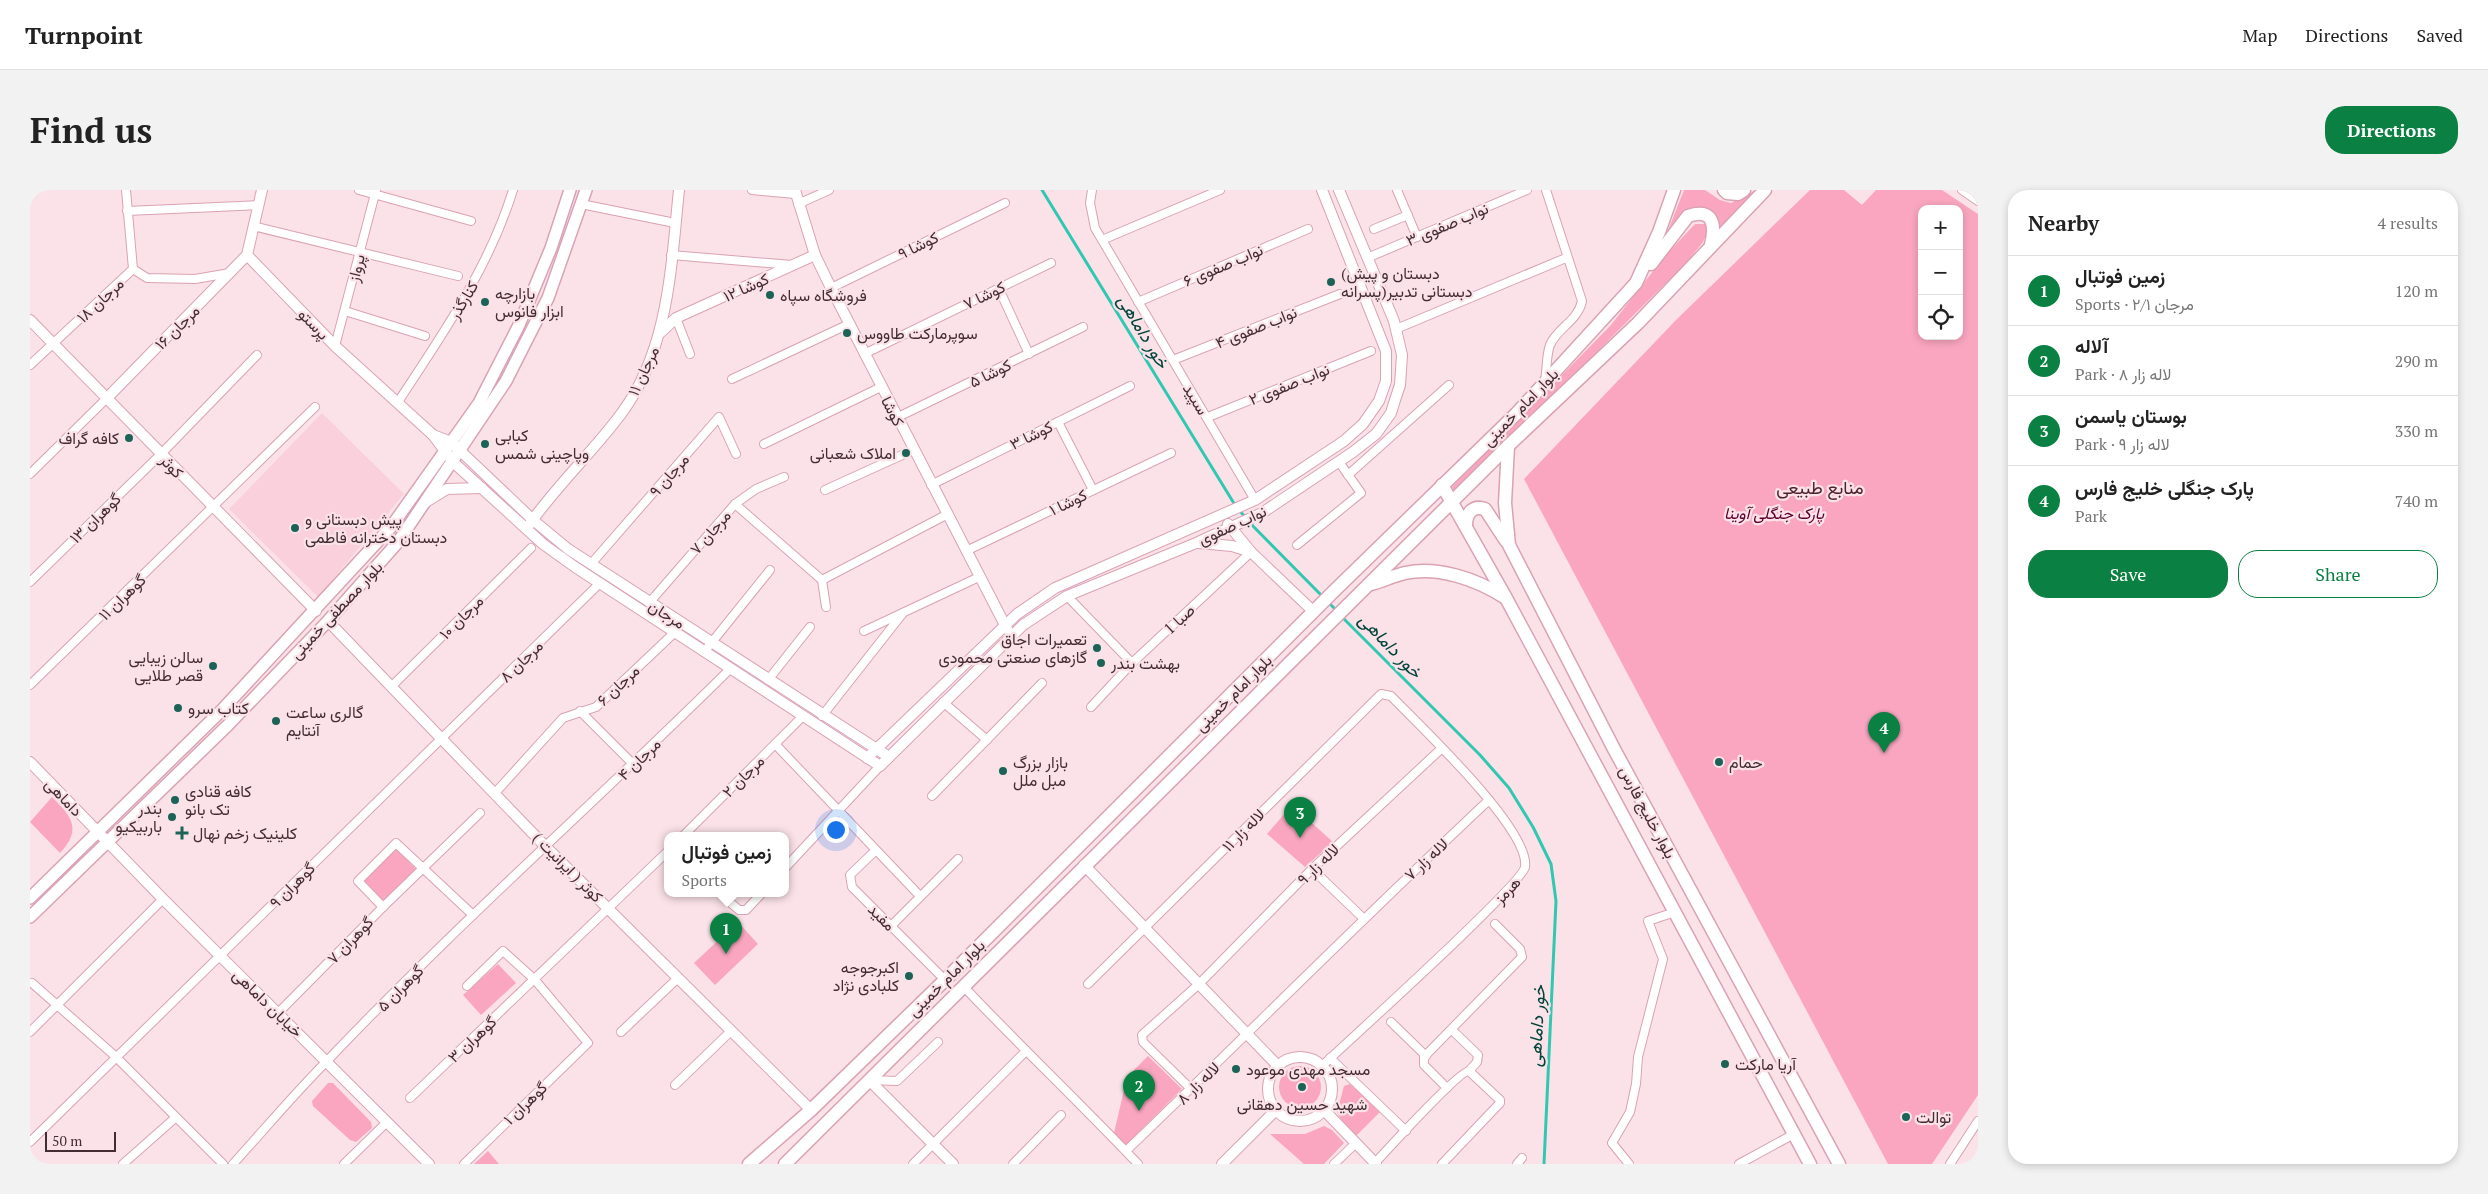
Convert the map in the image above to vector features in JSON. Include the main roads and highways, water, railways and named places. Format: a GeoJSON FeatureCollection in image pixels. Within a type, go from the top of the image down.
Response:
{"type":"FeatureCollection","features":[{"type":"Feature","properties":{"kind":"main road","name":"بلوار مصطفی خمینی"},"geometry":{"type":"LineString","coordinates":[[30,898],[221,711],[316,611],[391,527],[479,403],[519,325],[551,248],[570,190]]}},
{"type":"Feature","properties":{"kind":"main road","name":"بلوار مصطفی خمینی"},"geometry":{"type":"LineString","coordinates":[[30,917],[228,725],[328,621],[398,542],[506,382],[548,298],[586,190]]}},
{"type":"Feature","properties":{"kind":"main road","name":"بلوار امام خمینی"},"geometry":{"type":"LineString","coordinates":[[749,1164],[811,1110],[945,980],[1333,592],[1516,414],[1636,283],[1660,232],[1674,190]]}},
{"type":"Feature","properties":{"kind":"main road"},"geometry":{"type":"LineString","coordinates":[[1724,190],[1726,193],[1738,194],[1744,190]]}},
{"type":"Feature","properties":{"kind":"main road","name":"بلوار امام خمینی"},"geometry":{"type":"LineString","coordinates":[[785,1164],[1347,604],[1508,446],[1638,323],[1765,190]]}},
{"type":"Feature","properties":{"kind":"main road"},"geometry":{"type":"LineString","coordinates":[[1636,283],[1688,216],[1697,213],[1705,214],[1712,221],[1714,228],[1711,245]]}},
{"type":"Feature","properties":{"kind":"main road","name":"بلوار خلیج فارس"},"geometry":{"type":"LineString","coordinates":[[1508,446],[1505,503],[1509,546],[1614,749],[1839,1164]]}},
{"type":"Feature","properties":{"kind":"main road","name":"بلوار خلیج فارس"},"geometry":{"type":"LineString","coordinates":[[1442,485],[1506,598],[1810,1164]]}},
{"type":"Feature","properties":{"kind":"main road"},"geometry":{"type":"LineString","coordinates":[[1466,526],[1467,515],[1472,510],[1478,507],[1485,509],[1509,546]]}},
{"type":"Feature","properties":{"kind":"main road"},"geometry":{"type":"LineString","coordinates":[[1366,586],[1405,573],[1430,571],[1482,584],[1506,598]]}},
{"type":"Feature","properties":{"kind":"waterway","name":"خور داماهی"},"geometry":{"type":"LineString","coordinates":[[1042,190],[1235,505],[1245,517]]}},
{"type":"Feature","properties":{"kind":"waterway","name":"خور داماهی"},"geometry":{"type":"LineString","coordinates":[[1249,522],[1324,598]]}},
{"type":"Feature","properties":{"kind":"waterway","name":"خور داماهی"},"geometry":{"type":"LineString","coordinates":[[1328,602],[1338,612]]}},
{"type":"Feature","properties":{"kind":"waterway","name":"خور داماهی"},"geometry":{"type":"LineString","coordinates":[[1342,617],[1480,755],[1509,788],[1533,827],[1551,864],[1556,901],[1544,1164]]}},
{"type":"Feature","properties":{"kind":"place","name":"(دبستان و پیش دبستانی تدبیر(پسرانه"},"geometry":{"type":"Point","coordinates":[1331,282]}},
{"type":"Feature","properties":{"kind":"place","name":"فروشگاه سپاه"},"geometry":{"type":"Point","coordinates":[770,295]}},
{"type":"Feature","properties":{"kind":"place","name":"بازارچه ابزار فانوس"},"geometry":{"type":"Point","coordinates":[485,302]}},
{"type":"Feature","properties":{"kind":"place","name":"سوپرمارکت طاووس"},"geometry":{"type":"Point","coordinates":[847,333]}},
{"type":"Feature","properties":{"kind":"place","name":"کافه گراف"},"geometry":{"type":"Point","coordinates":[129,438]}},
{"type":"Feature","properties":{"kind":"place","name":"کبابی وپاچینی شمس"},"geometry":{"type":"Point","coordinates":[485,444]}},
{"type":"Feature","properties":{"kind":"place","name":"املاک شعبانی"},"geometry":{"type":"Point","coordinates":[906,453]}},
{"type":"Feature","properties":{"kind":"place","name":"پیش دبستانی و دبستان دخترانه فاطمی"},"geometry":{"type":"Point","coordinates":[295,528]}},
{"type":"Feature","properties":{"kind":"place","name":"تعمیرات اجاق گازهای صنعتی محمودی"},"geometry":{"type":"Point","coordinates":[1097,648]}},
{"type":"Feature","properties":{"kind":"place","name":"بهشت بندر"},"geometry":{"type":"Point","coordinates":[1101,663]}},
{"type":"Feature","properties":{"kind":"place","name":"سالن زیبایی قصر طلایی"},"geometry":{"type":"Point","coordinates":[213,666]}},
{"type":"Feature","properties":{"kind":"place","name":"کتاب سرو"},"geometry":{"type":"Point","coordinates":[178,708]}},
{"type":"Feature","properties":{"kind":"place","name":"گالری ساعت آنتایم"},"geometry":{"type":"Point","coordinates":[276,721]}},
{"type":"Feature","properties":{"kind":"place","name":"پارک جنگلی خلیج‌ فارس"},"geometry":{"type":"Point","coordinates":[1884,753]}},
{"type":"Feature","properties":{"kind":"place","name":"حمام"},"geometry":{"type":"Point","coordinates":[1719,762]}},
{"type":"Feature","properties":{"kind":"place","name":"بازار بزرگ مبل ملل"},"geometry":{"type":"Point","coordinates":[1003,771]}},
{"type":"Feature","properties":{"kind":"place","name":"کافه قنادی تک بانو"},"geometry":{"type":"Point","coordinates":[175,800]}},
{"type":"Feature","properties":{"kind":"place","name":"بندر باربیکیو"},"geometry":{"type":"Point","coordinates":[172,817]}},
{"type":"Feature","properties":{"kind":"place","name":"کلینیک زخم نهال"},"geometry":{"type":"Point","coordinates":[182,833]}},
{"type":"Feature","properties":{"kind":"place","name":"بوستان یاسمن"},"geometry":{"type":"Point","coordinates":[1300,838]}},
{"type":"Feature","properties":{"kind":"place","name":"زمین فوتبال"},"geometry":{"type":"Point","coordinates":[726,954]}},
{"type":"Feature","properties":{"kind":"place","name":"اکبرجوجه کلبادی نژاد"},"geometry":{"type":"Point","coordinates":[909,976]}},
{"type":"Feature","properties":{"kind":"place","name":"آریا مارکت"},"geometry":{"type":"Point","coordinates":[1725,1064]}},
{"type":"Feature","properties":{"kind":"place","name":"مسجد مهدی موعود"},"geometry":{"type":"Point","coordinates":[1236,1069]}},
{"type":"Feature","properties":{"kind":"place","name":"شهید حسین دهقانی"},"geometry":{"type":"Point","coordinates":[1302,1087]}},
{"type":"Feature","properties":{"kind":"place","name":"آلاله"},"geometry":{"type":"Point","coordinates":[1139,1111]}},
{"type":"Feature","properties":{"kind":"place","name":"توالت"},"geometry":{"type":"Point","coordinates":[1906,1117]}},
{"type":"Feature","properties":{"kind":"district","name":"منابع طبیعی"},"geometry":{"type":"Point","coordinates":[1820,487]}},
{"type":"Feature","properties":{"kind":"park label","name":"پارک جنگلی آوینا"},"geometry":{"type":"Point","coordinates":[1774,513]}}]}
